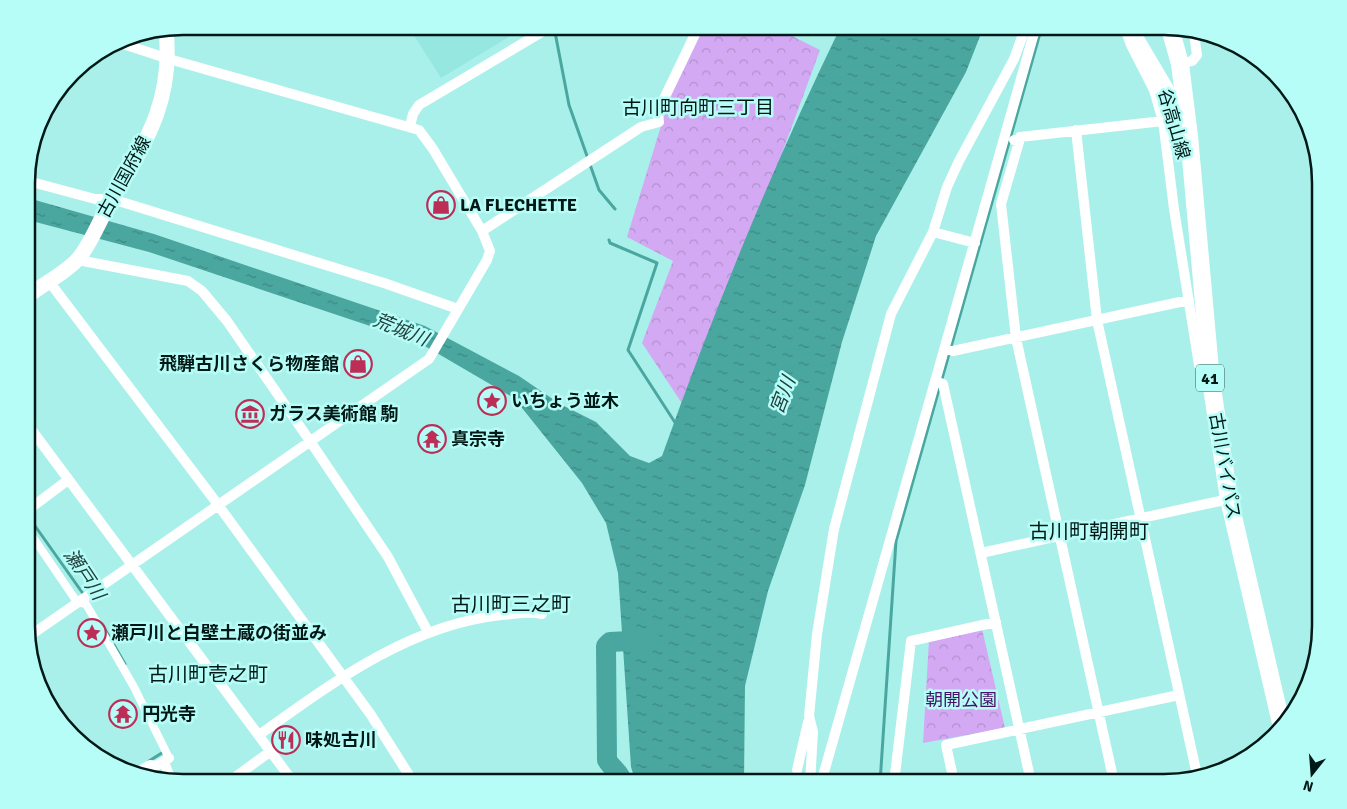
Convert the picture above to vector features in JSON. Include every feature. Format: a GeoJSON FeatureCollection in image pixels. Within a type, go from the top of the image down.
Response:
{"type":"FeatureCollection","features":[{"type":"Feature","properties":{"kind":"highway","name":"古川バイパス"},"geometry":{"type":"LineString","coordinates":[[1172,35],[1180,64],[1189,136],[1211,381],[1229,499],[1280,718]]}},
{"type":"Feature","properties":{"kind":"main road","name":"谷高山線"},"geometry":{"type":"LineString","coordinates":[[1136,35],[1166,90],[1181,134],[1197,228]]}},
{"type":"Feature","properties":{"kind":"main road","name":"古川国府線"},"geometry":{"type":"LineString","coordinates":[[35,290],[79,258],[154,122],[165,88],[169,59],[167,36]]}},
{"type":"Feature","properties":{"kind":"street"},"geometry":{"type":"LineString","coordinates":[[410,126],[413,114],[419,105],[537,35]]}},
{"type":"Feature","properties":{"kind":"street"},"geometry":{"type":"LineString","coordinates":[[482,230],[641,127],[659,122],[658,115],[662,103],[695,35]]}},
{"type":"Feature","properties":{"kind":"street"},"geometry":{"type":"LineString","coordinates":[[797,770],[809,716],[823,592],[845,482],[890,314],[933,232],[959,161],[1014,59],[1023,35]]}},
{"type":"Feature","properties":{"kind":"street"},"geometry":{"type":"LineString","coordinates":[[1034,35],[1011,140],[1001,204],[1016,338],[1112,774]]}},
{"type":"Feature","properties":{"kind":"street"},"geometry":{"type":"LineString","coordinates":[[1127,35],[1154,90],[1163,121],[1174,209],[1199,365]]}},
{"type":"Feature","properties":{"kind":"street"},"geometry":{"type":"LineString","coordinates":[[1180,64],[1192,61],[1197,55],[1195,38]]}},
{"type":"Feature","properties":{"kind":"street"},"geometry":{"type":"LineString","coordinates":[[35,632],[429,359],[487,260],[490,251],[482,230],[424,134],[410,126],[169,59],[128,46]]}},
{"type":"Feature","properties":{"kind":"street"},"geometry":{"type":"LineString","coordinates":[[1011,140],[1020,137],[1163,121]]}},
{"type":"Feature","properties":{"kind":"street"},"geometry":{"type":"LineString","coordinates":[[1076,130],[1097,320],[1196,770]]}},
{"type":"Feature","properties":{"kind":"street"},"geometry":{"type":"LineString","coordinates":[[822,774],[939,382],[975,243],[1011,140]]}},
{"type":"Feature","properties":{"kind":"street"},"geometry":{"type":"LineString","coordinates":[[35,183],[95,199],[111,201],[384,283],[457,311]]}},
{"type":"Feature","properties":{"kind":"street"},"geometry":{"type":"LineString","coordinates":[[933,232],[975,243]]}},
{"type":"Feature","properties":{"kind":"street"},"geometry":{"type":"LineString","coordinates":[[79,258],[188,281],[202,291],[227,321],[388,557],[428,632]]}},
{"type":"Feature","properties":{"kind":"street"},"geometry":{"type":"LineString","coordinates":[[48,280],[218,505],[371,715],[408,774]]}},
{"type":"Feature","properties":{"kind":"street"},"geometry":{"type":"LineString","coordinates":[[948,350],[1016,338],[1189,300]]}},
{"type":"Feature","properties":{"kind":"street"},"geometry":{"type":"LineString","coordinates":[[939,382],[981,553],[1028,774]]}},
{"type":"Feature","properties":{"kind":"street"},"geometry":{"type":"LineString","coordinates":[[35,435],[288,774]]}},
{"type":"Feature","properties":{"kind":"street"},"geometry":{"type":"LineString","coordinates":[[35,505],[68,480]]}},
{"type":"Feature","properties":{"kind":"street"},"geometry":{"type":"LineString","coordinates":[[981,553],[1229,499]]}},
{"type":"Feature","properties":{"kind":"street"},"geometry":{"type":"LineString","coordinates":[[35,539],[86,604],[134,687],[166,755],[170,773]]}},
{"type":"Feature","properties":{"kind":"street"},"geometry":{"type":"LineString","coordinates":[[259,736],[342,676],[428,632],[476,618],[531,612],[542,614]]}},
{"type":"Feature","properties":{"kind":"street"},"geometry":{"type":"LineString","coordinates":[[895,774],[910,641],[996,622]]}},
{"type":"Feature","properties":{"kind":"street"},"geometry":{"type":"LineString","coordinates":[[952,774],[946,745],[1179,695]]}},
{"type":"Feature","properties":{"kind":"street"},"geometry":{"type":"LineString","coordinates":[[809,716],[813,732],[810,774]]}},
{"type":"Feature","properties":{"kind":"street"},"geometry":{"type":"LineString","coordinates":[[239,774],[271,751]]}},
{"type":"Feature","properties":{"kind":"street"},"geometry":{"type":"LineString","coordinates":[[144,769],[150,765],[156,766],[166,755]]}},
{"type":"Feature","properties":{"kind":"shaded area"},"geometry":{"type":"Polygon","coordinates":[[[414,35],[512,35],[441,78],[414,35]]]}},
{"type":"Feature","properties":{"kind":"green space"},"geometry":{"type":"Polygon","coordinates":[[[700,35],[790,35],[820,50],[687,411],[642,343],[673,261],[627,237],[672,90],[700,35]]]}},
{"type":"Feature","properties":{"kind":"green space","name":"朝開公園"},"geometry":{"type":"Polygon","coordinates":[[[982,629],[1005,728],[923,743],[929,640],[982,629]]]}},
{"type":"Feature","properties":{"kind":"water"},"geometry":{"type":"Polygon","coordinates":[[[837,35],[980,35],[966,72],[876,236],[842,342],[805,485],[768,591],[745,686],[744,774],[633,774],[631,767],[618,573],[606,523],[582,483],[514,398],[418,342],[149,252],[35,222],[35,200],[154,234],[425,326],[519,376],[560,404],[596,422],[630,456],[649,463],[662,456],[702,347],[768,185],[837,35]]]}},
{"type":"Feature","properties":{"kind":"waterway"},"geometry":{"type":"LineString","coordinates":[[556,35],[569,105],[599,190],[615,209]]}},
{"type":"Feature","properties":{"kind":"waterway"},"geometry":{"type":"LineString","coordinates":[[881,774],[896,541],[1039,35]]}},
{"type":"Feature","properties":{"kind":"waterway"},"geometry":{"type":"LineString","coordinates":[[609,240],[610,243],[657,263],[628,350],[676,424]]}},
{"type":"Feature","properties":{"kind":"waterway","name":"瀬戸川"},"geometry":{"type":"LineString","coordinates":[[35,526],[84,595]]}},
{"type":"Feature","properties":{"kind":"waterway","name":"瀬戸川"},"geometry":{"type":"LineString","coordinates":[[102,624],[125,664]]}},
{"type":"Feature","properties":{"kind":"waterway"},"geometry":{"type":"LineString","coordinates":[[618,774],[607,760],[606,646],[610,642],[650,640]]}},
{"type":"Feature","properties":{"kind":"waterway","name":"瀬戸川"},"geometry":{"type":"LineString","coordinates":[[149,761],[165,751]]}},
{"type":"Feature","properties":{"kind":"place","name":"LA FLECHETTE"},"geometry":{"type":"Point","coordinates":[441,205]}},
{"type":"Feature","properties":{"kind":"place","name":"飛騨古川さくら物産館"},"geometry":{"type":"Point","coordinates":[358,364]}},
{"type":"Feature","properties":{"kind":"place","name":"いちょう並木"},"geometry":{"type":"Point","coordinates":[492,401]}},
{"type":"Feature","properties":{"kind":"place","name":"ガラス美術館 駒"},"geometry":{"type":"Point","coordinates":[250,414]}},
{"type":"Feature","properties":{"kind":"place","name":"真宗寺"},"geometry":{"type":"Point","coordinates":[432,439]}},
{"type":"Feature","properties":{"kind":"place","name":"瀬戸川と白壁土蔵の街並み"},"geometry":{"type":"Point","coordinates":[92,633]}},
{"type":"Feature","properties":{"kind":"place","name":"円光寺"},"geometry":{"type":"Point","coordinates":[123,714]}},
{"type":"Feature","properties":{"kind":"place","name":"味処古川"},"geometry":{"type":"Point","coordinates":[286,740]}},
{"type":"Feature","properties":{"kind":"district","name":"古川町向町三丁目"},"geometry":{"type":"Point","coordinates":[698,107]}},
{"type":"Feature","properties":{"kind":"district","name":"古川町朝開町"},"geometry":{"type":"Point","coordinates":[1089,531]}},
{"type":"Feature","properties":{"kind":"district","name":"古川町三之町"},"geometry":{"type":"Point","coordinates":[511,604]}},
{"type":"Feature","properties":{"kind":"district","name":"古川町壱之町"},"geometry":{"type":"Point","coordinates":[208,674]}},
{"type":"Feature","properties":{"kind":"water label","name":"荒城川"},"geometry":{"type":"Point","coordinates":[401,329]}},
{"type":"Feature","properties":{"kind":"water label","name":"宮川"},"geometry":{"type":"Point","coordinates":[782,395]}}]}
